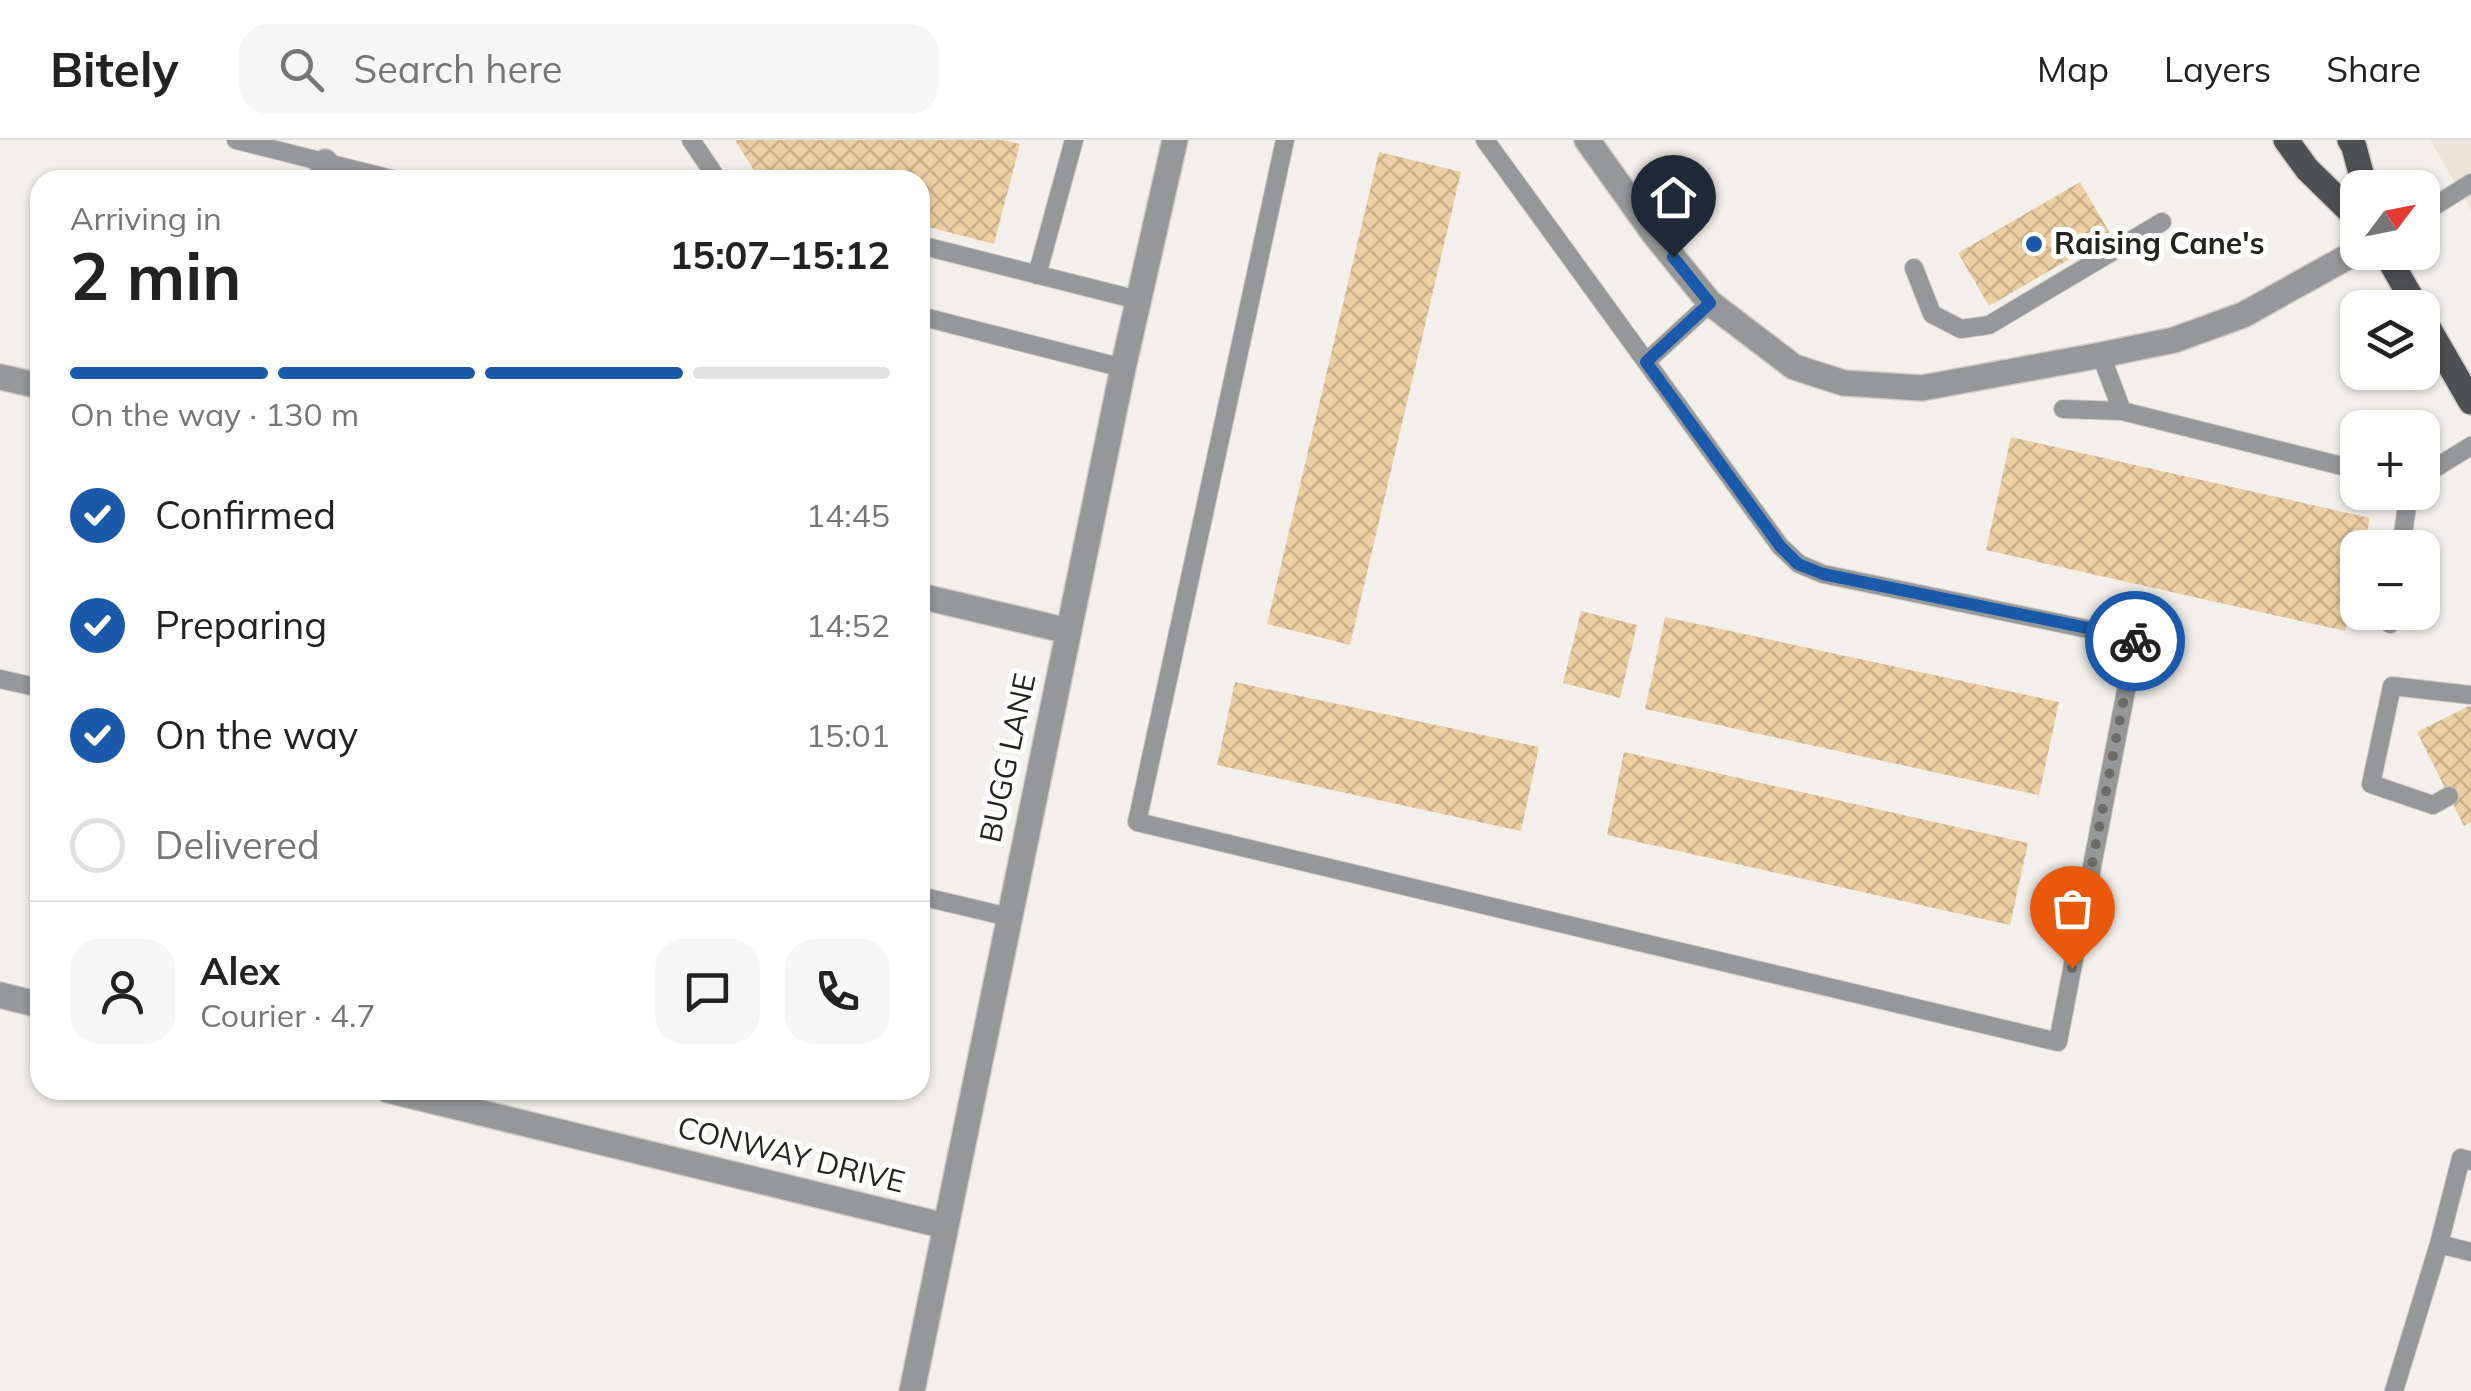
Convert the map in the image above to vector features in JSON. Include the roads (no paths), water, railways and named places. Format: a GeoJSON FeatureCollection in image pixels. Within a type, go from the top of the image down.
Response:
{"type":"FeatureCollection","features":[{"type":"Feature","properties":{"kind":"main road"},"geometry":{"type":"LineString","coordinates":[[2286,140],[2308,170],[2340,201]]}},
{"type":"Feature","properties":{"kind":"main road"},"geometry":{"type":"LineString","coordinates":[[2350,140],[2360,170]]}},
{"type":"Feature","properties":{"kind":"main road"},"geometry":{"type":"LineString","coordinates":[[2440,348],[2471,402]]}},
{"type":"Feature","properties":{"kind":"street","name":"BUGG LANE"},"geometry":{"type":"LineString","coordinates":[[912,1391],[1123,368],[1175,140]]}},
{"type":"Feature","properties":{"kind":"street"},"geometry":{"type":"LineString","coordinates":[[1587,140],[1710,303],[1794,367],[1844,383],[1922,388],[2174,340],[2243,315],[2340,262]]}},
{"type":"Feature","properties":{"kind":"street"},"geometry":{"type":"LineString","coordinates":[[0,377],[30,384]]}},
{"type":"Feature","properties":{"kind":"street"},"geometry":{"type":"LineString","coordinates":[[930,598],[1068,631]]}},
{"type":"Feature","properties":{"kind":"street"},"geometry":{"type":"LineString","coordinates":[[0,995],[30,1002]]}},
{"type":"Feature","properties":{"kind":"street","name":"CONWAY DRIVE"},"geometry":{"type":"LineString","coordinates":[[429,1100],[945,1226]]}},
{"type":"Feature","properties":{"kind":"lane"},"geometry":{"type":"LineString","coordinates":[[236,140],[320,170]]}},
{"type":"Feature","properties":{"kind":"lane"},"geometry":{"type":"LineString","coordinates":[[692,140],[712,170]]}},
{"type":"Feature","properties":{"kind":"lane"},"geometry":{"type":"LineString","coordinates":[[1037,275],[1074,140]]}},
{"type":"Feature","properties":{"kind":"lane"},"geometry":{"type":"LineString","coordinates":[[1284,140],[1138,822],[2058,1042],[2136,638],[1823,574],[1798,564],[1780,546],[1485,140]]}},
{"type":"Feature","properties":{"kind":"lane"},"geometry":{"type":"LineString","coordinates":[[2440,203],[2471,183]]}},
{"type":"Feature","properties":{"kind":"lane"},"geometry":{"type":"LineString","coordinates":[[1914,268],[1932,314],[1961,329],[1989,325],[2162,222]]}},
{"type":"Feature","properties":{"kind":"lane"},"geometry":{"type":"LineString","coordinates":[[930,248],[1138,300]]}},
{"type":"Feature","properties":{"kind":"lane"},"geometry":{"type":"LineString","coordinates":[[1646,362],[1710,303]]}},
{"type":"Feature","properties":{"kind":"lane"},"geometry":{"type":"LineString","coordinates":[[930,319],[1123,368]]}},
{"type":"Feature","properties":{"kind":"lane"},"geometry":{"type":"LineString","coordinates":[[2101,355],[2122,411]]}},
{"type":"Feature","properties":{"kind":"lane"},"geometry":{"type":"LineString","coordinates":[[2063,409],[2122,411],[2340,466]]}},
{"type":"Feature","properties":{"kind":"lane"},"geometry":{"type":"LineString","coordinates":[[2440,465],[2471,446]]}},
{"type":"Feature","properties":{"kind":"lane"},"geometry":{"type":"LineString","coordinates":[[0,679],[30,686]]}},
{"type":"Feature","properties":{"kind":"lane"},"geometry":{"type":"LineString","coordinates":[[2449,796],[2433,804],[2371,784],[2392,686],[2471,694]]}},
{"type":"Feature","properties":{"kind":"lane"},"geometry":{"type":"LineString","coordinates":[[930,898],[1009,917]]}},
{"type":"Feature","properties":{"kind":"lane"},"geometry":{"type":"LineString","coordinates":[[2396,1391],[2461,1158],[2471,1160]]}},
{"type":"Feature","properties":{"kind":"lane"},"geometry":{"type":"LineString","coordinates":[[2439,1244],[2471,1252]]}},
{"type":"Feature","properties":{"kind":"place","name":"Raising Cane's"},"geometry":{"type":"Point","coordinates":[2034,244]}}]}
